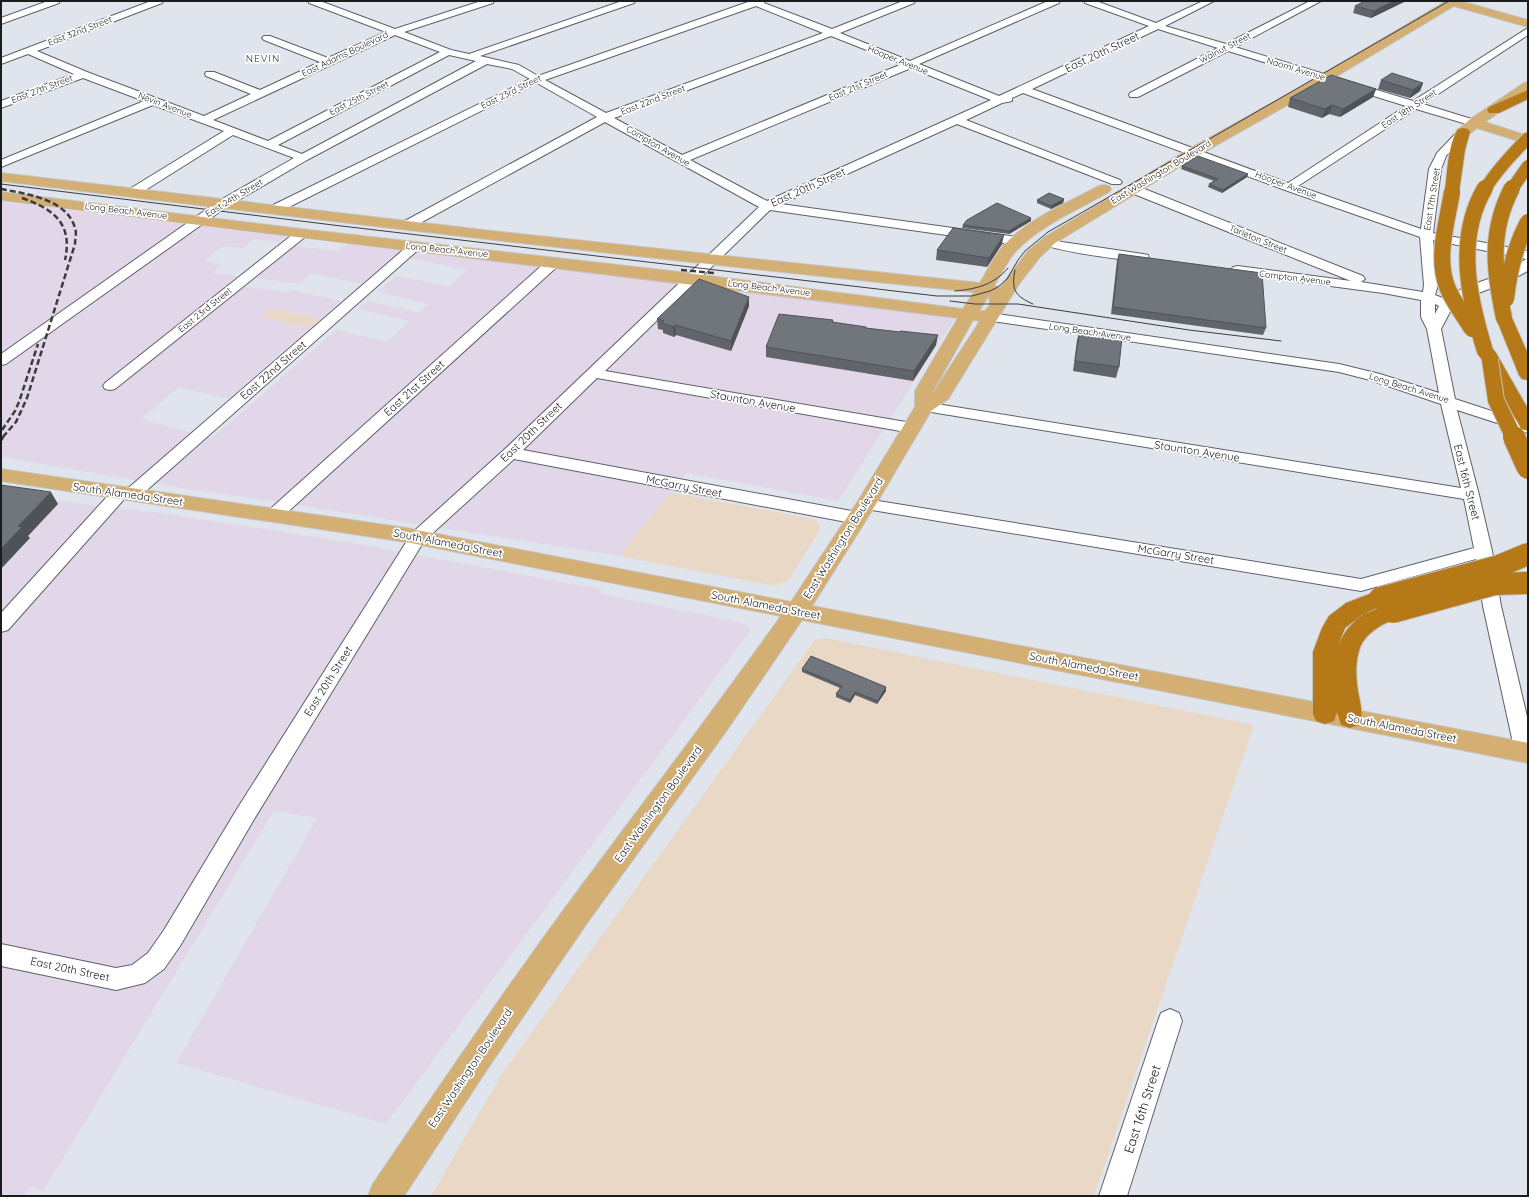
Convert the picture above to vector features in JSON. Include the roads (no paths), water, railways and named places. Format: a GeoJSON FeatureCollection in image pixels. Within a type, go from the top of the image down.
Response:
{"type":"FeatureCollection","features":[{"type":"Feature","properties":{"kind":"highway"},"geometry":{"type":"LineString","coordinates":[[1494,110],[1528,94]]}},
{"type":"Feature","properties":{"kind":"highway"},"geometry":{"type":"LineString","coordinates":[[1469,128],[1458,150],[1443,248],[1444,276],[1450,293],[1488,355],[1528,426]]}},
{"type":"Feature","properties":{"kind":"highway"},"geometry":{"type":"LineString","coordinates":[[1528,139],[1510,154],[1493,174],[1480,195],[1471,221],[1467,270],[1473,311],[1488,355],[1496,400],[1528,468]]}},
{"type":"Feature","properties":{"kind":"highway"},"geometry":{"type":"LineString","coordinates":[[1528,166],[1518,178],[1506,201],[1495,240],[1497,288],[1506,324],[1528,375]]}},
{"type":"Feature","properties":{"kind":"highway"},"geometry":{"type":"LineString","coordinates":[[1528,222],[1519,238],[1507,281],[1506,324],[1528,362]]}},
{"type":"Feature","properties":{"kind":"highway"},"geometry":{"type":"LineString","coordinates":[[1350,718],[1344,670],[1348,646],[1358,631],[1373,620],[1387,605],[1499,566],[1528,554]]}},
{"type":"Feature","properties":{"kind":"highway"},"geometry":{"type":"LineString","coordinates":[[1325,714],[1324,652],[1333,628],[1337,622],[1354,609],[1387,605],[1495,584],[1528,583]]}},
{"type":"Feature","properties":{"kind":"main road","name":"East Washington Boulevard"},"geometry":{"type":"LineString","coordinates":[[1147,164],[1436,1]]}},
{"type":"Feature","properties":{"kind":"main road","name":"East Washington Boulevard"},"geometry":{"type":"LineString","coordinates":[[924,407],[924,391],[969,313],[978,287],[1017,241],[1048,221],[1126,182],[1194,152],[1325,78],[1452,2]]}},
{"type":"Feature","properties":{"kind":"main road"},"geometry":{"type":"LineString","coordinates":[[1452,2],[1528,24]]}},
{"type":"Feature","properties":{"kind":"main road","name":"East 17th Street"},"geometry":{"type":"LineString","coordinates":[[1469,128],[1528,86]]}},
{"type":"Feature","properties":{"kind":"main road","name":"Naomi Avenue"},"geometry":{"type":"LineString","coordinates":[[1469,128],[1528,139]]}},
{"type":"Feature","properties":{"kind":"main road","name":"Long Beach Avenue"},"geometry":{"type":"LineString","coordinates":[[1,177],[273,210],[710,259],[978,287]]}},
{"type":"Feature","properties":{"kind":"main road","name":"East Washington Boulevard"},"geometry":{"type":"LineString","coordinates":[[385,1196],[477,1057],[572,920],[718,723],[797,611],[861,511],[924,407],[942,395],[1012,282],[1034,254],[1047,242],[1126,182]]}},
{"type":"Feature","properties":{"kind":"main road","name":"Long Beach Avenue"},"geometry":{"type":"LineString","coordinates":[[1,196],[301,234],[690,278],[969,313],[994,311]]}},
{"type":"Feature","properties":{"kind":"main road"},"geometry":{"type":"LineString","coordinates":[[978,287],[993,290],[997,293],[994,311]]}},
{"type":"Feature","properties":{"kind":"main road","name":"South Alameda Street"},"geometry":{"type":"LineString","coordinates":[[1,475],[418,537],[1527,752]]}},
{"type":"Feature","properties":{"kind":"street"},"geometry":{"type":"LineString","coordinates":[[1,21],[56,1]]}},
{"type":"Feature","properties":{"kind":"street","name":"East 32nd Street"},"geometry":{"type":"LineString","coordinates":[[1,61],[159,1]]}},
{"type":"Feature","properties":{"kind":"street","name":"Compton Avenue"},"geometry":{"type":"LineString","coordinates":[[312,1],[448,52],[468,58],[515,67],[681,160],[767,206],[1017,241]]}},
{"type":"Feature","properties":{"kind":"street","name":"East Adams Boulevard"},"geometry":{"type":"LineString","coordinates":[[205,120],[394,32],[490,1]]}},
{"type":"Feature","properties":{"kind":"street"},"geometry":{"type":"LineString","coordinates":[[468,58],[631,1]]}},
{"type":"Feature","properties":{"kind":"street","name":"East 22nd Street"},"geometry":{"type":"LineString","coordinates":[[407,225],[606,117],[831,33],[910,1]]}},
{"type":"Feature","properties":{"kind":"street","name":"East 21st Street"},"geometry":{"type":"LineString","coordinates":[[681,160],[911,64],[1056,1]]}},
{"type":"Feature","properties":{"kind":"street","name":"Naomi Avenue"},"geometry":{"type":"LineString","coordinates":[[1088,1],[1157,26],[1414,105],[1469,128]]}},
{"type":"Feature","properties":{"kind":"street","name":"East 20th Street"},"geometry":{"type":"LineString","coordinates":[[1,955],[116,979],[137,975],[156,960],[172,938],[245,815],[418,537],[511,453],[690,278],[767,206],[1024,89],[1210,1]]}},
{"type":"Feature","properties":{"kind":"street","name":"Walnut Street"},"geometry":{"type":"LineString","coordinates":[[1134,95],[1317,1]]}},
{"type":"Feature","properties":{"kind":"street","name":"Hooper Avenue"},"geometry":{"type":"LineString","coordinates":[[756,2],[1000,100],[1032,96],[1049,98]]}},
{"type":"Feature","properties":{"kind":"street","name":"East 23rd Street"},"geometry":{"type":"LineString","coordinates":[[273,210],[538,79],[756,2]]}},
{"type":"Feature","properties":{"kind":"street","name":"East 18th Street"},"geometry":{"type":"LineString","coordinates":[[1289,187],[1528,31]]}},
{"type":"Feature","properties":{"kind":"street"},"geometry":{"type":"LineString","coordinates":[[267,38],[328,62]]}},
{"type":"Feature","properties":{"kind":"street","name":"Nevin Avenue"},"geometry":{"type":"LineString","coordinates":[[29,51],[83,74],[303,158]]}},
{"type":"Feature","properties":{"kind":"street","name":"East 25th Street"},"geometry":{"type":"LineString","coordinates":[[269,145],[448,52]]}},
{"type":"Feature","properties":{"kind":"street","name":"East 24th Street"},"geometry":{"type":"LineString","coordinates":[[1,361],[221,204],[303,158],[484,61]]}},
{"type":"Feature","properties":{"kind":"street","name":"East 27th Street"},"geometry":{"type":"LineString","coordinates":[[1,105],[83,74]]}},
{"type":"Feature","properties":{"kind":"street"},"geometry":{"type":"LineString","coordinates":[[210,74],[260,94]]}},
{"type":"Feature","properties":{"kind":"street","name":"Hooper Avenue"},"geometry":{"type":"LineString","coordinates":[[1024,89],[1289,187],[1426,235],[1528,255]]}},
{"type":"Feature","properties":{"kind":"street"},"geometry":{"type":"LineString","coordinates":[[1,164],[153,101]]}},
{"type":"Feature","properties":{"kind":"street","name":"Tarleton Street"},"geometry":{"type":"LineString","coordinates":[[957,120],[1126,182],[1383,289]]}},
{"type":"Feature","properties":{"kind":"street","name":"East 17th Street"},"geometry":{"type":"LineString","coordinates":[[1434,329],[1428,317],[1428,297],[1431,285],[1426,235],[1435,169],[1441,155],[1469,128]]}},
{"type":"Feature","properties":{"kind":"street"},"geometry":{"type":"LineString","coordinates":[[132,193],[232,131]]}},
{"type":"Feature","properties":{"kind":"street","name":"East 23rd Street"},"geometry":{"type":"LineString","coordinates":[[110,386],[301,234]]}},
{"type":"Feature","properties":{"kind":"street"},"geometry":{"type":"LineString","coordinates":[[1047,242],[1060,246],[1157,259]]}},
{"type":"Feature","properties":{"kind":"street","name":"East 22nd Street"},"geometry":{"type":"LineString","coordinates":[[1,625],[126,494],[415,246]]}},
{"type":"Feature","properties":{"kind":"street","name":"East 21st Street"},"geometry":{"type":"LineString","coordinates":[[274,515],[554,262]]}},
{"type":"Feature","properties":{"kind":"street"},"geometry":{"type":"LineString","coordinates":[[1434,329],[1447,304],[1460,294],[1519,272],[1528,262]]}},
{"type":"Feature","properties":{"kind":"street","name":"Compton Avenue"},"geometry":{"type":"LineString","coordinates":[[1228,269],[1383,289],[1428,297],[1447,304]]}},
{"type":"Feature","properties":{"kind":"street","name":"Long Beach Avenue"},"geometry":{"type":"LineString","coordinates":[[994,311],[1339,368],[1375,377],[1528,426]]}},
{"type":"Feature","properties":{"kind":"street","name":"East 16th Street"},"geometry":{"type":"LineString","coordinates":[[1434,329],[1448,400],[1483,551],[1492,606],[1527,752]]}},
{"type":"Feature","properties":{"kind":"street","name":"Staunton Avenue"},"geometry":{"type":"LineString","coordinates":[[593,373],[912,428]]}},
{"type":"Feature","properties":{"kind":"street","name":"Staunton Avenue"},"geometry":{"type":"LineString","coordinates":[[924,407],[1471,495]]}},
{"type":"Feature","properties":{"kind":"street","name":"McGarry Street"},"geometry":{"type":"LineString","coordinates":[[511,453],[861,511],[1361,584],[1483,551]]}},
{"type":"Feature","properties":{"kind":"street","name":"East 16th Street"},"geometry":{"type":"LineString","coordinates":[[1113,1196],[1170,1021]]}},
{"type":"Feature","properties":{"kind":"tram line"},"geometry":{"type":"LineString","coordinates":[[1,184],[333,225],[937,296],[972,296],[998,287],[1007,279],[1025,251],[1048,232],[1449,1]]}},
{"type":"Feature","properties":{"kind":"tram line"},"geometry":{"type":"LineString","coordinates":[[955,291],[970,289],[991,282],[1003,274],[1008,268]]}},
{"type":"Feature","properties":{"kind":"tram line"},"geometry":{"type":"LineString","coordinates":[[1015,270],[1014,287],[1016,292],[1022,298],[1033,304]]}},
{"type":"Feature","properties":{"kind":"tram line"},"geometry":{"type":"LineString","coordinates":[[950,301],[975,304],[1018,304],[1189,330],[1281,341]]}},
{"type":"Feature","properties":{"kind":"railway"},"geometry":{"type":"LineString","coordinates":[[2,438],[16,422],[27,398],[75,244],[76,234],[71,218],[64,210],[55,204],[34,196],[1,189],[3,189]]}},
{"type":"Feature","properties":{"kind":"railway"},"geometry":{"type":"LineString","coordinates":[[22,198],[33,202],[52,213],[63,227],[67,247],[65,260]]}},
{"type":"Feature","properties":{"kind":"railway"},"geometry":{"type":"LineString","coordinates":[[681,270],[714,273]]}},
{"type":"Feature","properties":{"kind":"railway"},"geometry":{"type":"LineString","coordinates":[[2,430],[15,411],[19,402],[38,344]]}},
{"type":"Feature","properties":{"kind":"district","name":"NEVIN"},"geometry":{"type":"Point","coordinates":[263,58]}}]}
